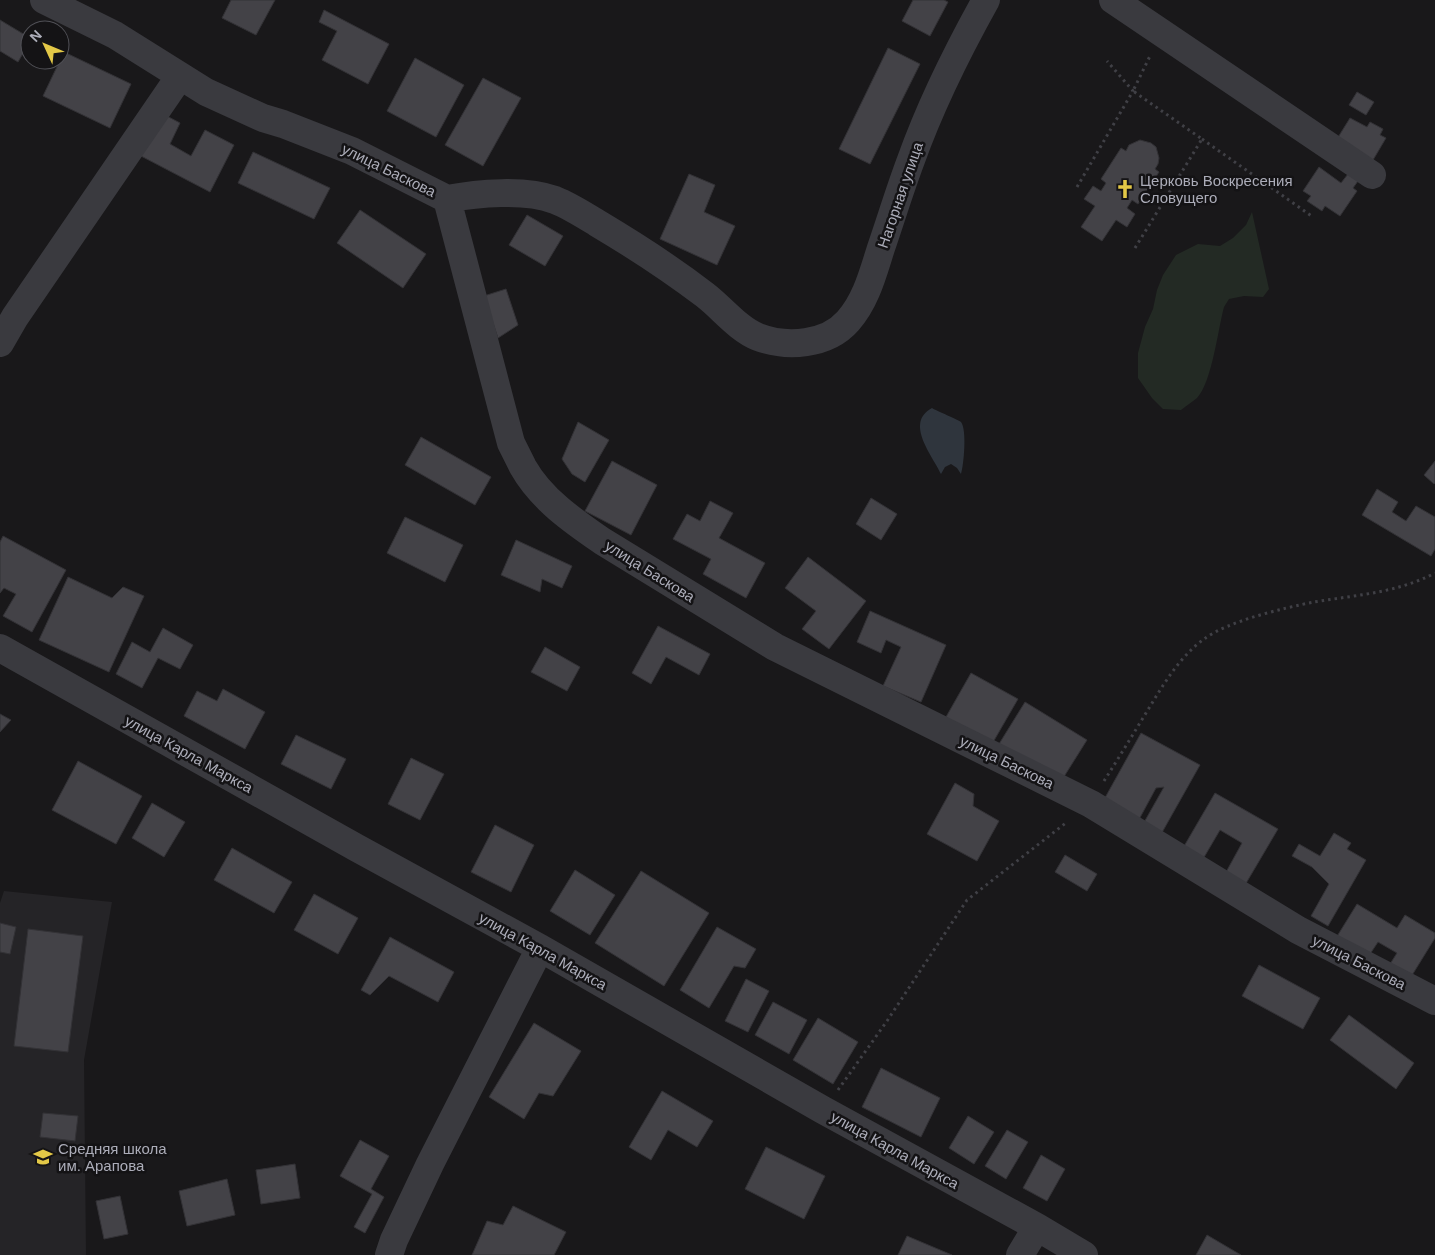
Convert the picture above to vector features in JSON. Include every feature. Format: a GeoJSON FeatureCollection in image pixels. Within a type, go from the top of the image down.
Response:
{"type":"FeatureCollection","features":[{"type":"Feature","properties":{"kind":"street","name":"улица Баскова"},"geometry":{"type":"LineString","coordinates":[[44,0],[115,35],[206,92],[263,118],[352,151],[448,199],[511,443],[524,469],[536,484],[551,502],[577,524],[775,647],[1091,804],[1298,930],[1435,1001]]}},
{"type":"Feature","properties":{"kind":"street","name":"Нагорная улица"},"geometry":{"type":"LineString","coordinates":[[448,199],[473,194],[535,194],[556,200],[618,235],[663,265],[706,296],[738,324],[757,336],[778,342],[804,343],[828,336],[848,322],[866,292],[911,159],[936,94],[986,0]]}},
{"type":"Feature","properties":{"kind":"street"},"geometry":{"type":"LineString","coordinates":[[1113,0],[1372,175]]}},
{"type":"Feature","properties":{"kind":"street"},"geometry":{"type":"LineString","coordinates":[[0,343],[15,317],[180,76]]}},
{"type":"Feature","properties":{"kind":"street","name":"улица Карла Маркса"},"geometry":{"type":"LineString","coordinates":[[0,648],[540,948],[823,1110],[1037,1227],[1084,1255]]}},
{"type":"Feature","properties":{"kind":"street"},"geometry":{"type":"LineString","coordinates":[[389,1255],[394,1240],[430,1164],[540,948]]}},
{"type":"Feature","properties":{"kind":"street"},"geometry":{"type":"LineString","coordinates":[[1020,1255],[1037,1227]]}},
{"type":"Feature","properties":{"kind":"path"},"geometry":{"type":"LineString","coordinates":[[1077,187],[1133,91],[1162,33]]}},
{"type":"Feature","properties":{"kind":"path"},"geometry":{"type":"LineString","coordinates":[[1107,61],[1133,91],[1314,217]]}},
{"type":"Feature","properties":{"kind":"path"},"geometry":{"type":"LineString","coordinates":[[1135,248],[1202,138]]}},
{"type":"Feature","properties":{"kind":"shaded area"},"geometry":{"type":"Polygon","coordinates":[[[1252,212],[1269,289],[1263,297],[1244,296],[1229,299],[1224,307],[1211,368],[1202,390],[1197,398],[1181,410],[1163,409],[1152,398],[1138,378],[1138,353],[1163,275],[1176,255],[1198,244],[1220,246],[1233,238],[1246,225],[1252,212]]]}},
{"type":"Feature","properties":{"kind":"shaded area"},"geometry":{"type":"Polygon","coordinates":[[[932,408],[961,422],[963,426],[964,447],[961,474],[951,464],[945,467],[941,474],[923,440],[920,422],[924,414],[932,408]]]}},
{"type":"Feature","properties":{"kind":"shaded area","name":"Средняя школа им. Арапова"},"geometry":{"type":"Polygon","coordinates":[[[4,891],[112,902],[84,1060],[86,1255],[0,1255],[0,903],[4,891]]]}},
{"type":"Feature","properties":{"kind":"building"},"geometry":{"type":"Polygon","coordinates":[[[231,0],[275,0],[256,35],[222,18],[231,0]]]}},
{"type":"Feature","properties":{"kind":"building"},"geometry":{"type":"Polygon","coordinates":[[[913,0],[944,0],[948,2],[930,36],[902,21],[913,0]]]}},
{"type":"Feature","properties":{"kind":"building"},"geometry":{"type":"Polygon","coordinates":[[[324,10],[389,44],[368,84],[322,60],[337,31],[319,22],[324,10]]]}},
{"type":"Feature","properties":{"kind":"building"},"geometry":{"type":"Polygon","coordinates":[[[0,20],[20,32],[20,58],[18,62],[0,51],[0,20]]]}},
{"type":"Feature","properties":{"kind":"building"},"geometry":{"type":"Polygon","coordinates":[[[888,48],[920,64],[870,164],[839,149],[888,48]]]}},
{"type":"Feature","properties":{"kind":"building"},"geometry":{"type":"Polygon","coordinates":[[[70,55],[131,84],[110,128],[43,96],[55,70],[70,70],[70,55]]]}},
{"type":"Feature","properties":{"kind":"building"},"geometry":{"type":"Polygon","coordinates":[[[415,58],[464,85],[436,137],[387,111],[415,58]]]}},
{"type":"Feature","properties":{"kind":"building"},"geometry":{"type":"Polygon","coordinates":[[[483,78],[521,98],[483,166],[445,145],[483,78]]]}},
{"type":"Feature","properties":{"kind":"building"},"geometry":{"type":"Polygon","coordinates":[[[1357,92],[1374,102],[1366,115],[1349,105],[1357,92]]]}},
{"type":"Feature","properties":{"kind":"building"},"geometry":{"type":"Polygon","coordinates":[[[163,114],[180,123],[170,144],[191,156],[205,130],[234,145],[210,192],[141,156],[163,114]]]}},
{"type":"Feature","properties":{"kind":"building"},"geometry":{"type":"Polygon","coordinates":[[[1350,118],[1367,127],[1370,122],[1383,129],[1380,135],[1386,138],[1373,160],[1337,139],[1350,118]]]}},
{"type":"Feature","properties":{"kind":"building","name":"Церковь Воскресения Словущего"},"geometry":{"type":"Polygon","coordinates":[[[1140,140],[1151,143],[1156,147],[1159,158],[1155,169],[1159,172],[1138,204],[1132,200],[1127,208],[1135,214],[1127,227],[1116,220],[1102,241],[1081,227],[1095,206],[1084,199],[1093,186],[1101,191],[1106,183],[1101,179],[1121,148],[1126,151],[1129,145],[1140,140]]]}},
{"type":"Feature","properties":{"kind":"building"},"geometry":{"type":"Polygon","coordinates":[[[253,152],[330,188],[314,219],[238,183],[253,152]]]}},
{"type":"Feature","properties":{"kind":"building"},"geometry":{"type":"Polygon","coordinates":[[[1319,167],[1341,183],[1348,174],[1358,181],[1353,188],[1357,191],[1340,216],[1325,206],[1322,211],[1307,201],[1311,196],[1303,191],[1319,167]]]}},
{"type":"Feature","properties":{"kind":"building"},"geometry":{"type":"Polygon","coordinates":[[[689,174],[715,185],[704,212],[735,226],[717,265],[660,239],[689,174]]]}},
{"type":"Feature","properties":{"kind":"building"},"geometry":{"type":"Polygon","coordinates":[[[360,210],[426,254],[403,288],[337,243],[360,210]]]}},
{"type":"Feature","properties":{"kind":"building"},"geometry":{"type":"Polygon","coordinates":[[[527,215],[563,236],[545,266],[509,245],[527,215]]]}},
{"type":"Feature","properties":{"kind":"building"},"geometry":{"type":"Polygon","coordinates":[[[506,289],[518,325],[498,338],[484,296],[506,289]]]}},
{"type":"Feature","properties":{"kind":"building"},"geometry":{"type":"Polygon","coordinates":[[[578,422],[609,440],[585,482],[572,474],[562,459],[578,422]]]}},
{"type":"Feature","properties":{"kind":"building"},"geometry":{"type":"Polygon","coordinates":[[[421,437],[491,477],[475,505],[405,465],[421,437]]]}},
{"type":"Feature","properties":{"kind":"building"},"geometry":{"type":"Polygon","coordinates":[[[612,461],[657,485],[631,535],[585,511],[612,461]]]}},
{"type":"Feature","properties":{"kind":"building"},"geometry":{"type":"Polygon","coordinates":[[[1435,461],[1435,483],[1434,484],[1424,475],[1435,461]]]}},
{"type":"Feature","properties":{"kind":"building"},"geometry":{"type":"Polygon","coordinates":[[[1377,489],[1398,502],[1392,512],[1406,521],[1416,506],[1435,517],[1435,549],[1431,556],[1362,515],[1377,489]]]}},
{"type":"Feature","properties":{"kind":"building"},"geometry":{"type":"Polygon","coordinates":[[[871,498],[897,514],[881,540],[856,524],[871,498]]]}},
{"type":"Feature","properties":{"kind":"building"},"geometry":{"type":"Polygon","coordinates":[[[710,501],[733,513],[719,538],[765,563],[746,598],[703,574],[711,559],[673,539],[687,514],[700,521],[710,501]]]}},
{"type":"Feature","properties":{"kind":"building"},"geometry":{"type":"Polygon","coordinates":[[[405,517],[463,545],[445,582],[387,553],[405,517]]]}},
{"type":"Feature","properties":{"kind":"building"},"geometry":{"type":"Polygon","coordinates":[[[3,536],[66,570],[32,632],[3,616],[16,594],[4,588],[0,593],[0,542],[3,536]]]}},
{"type":"Feature","properties":{"kind":"building"},"geometry":{"type":"Polygon","coordinates":[[[516,540],[572,566],[562,588],[542,579],[540,592],[501,575],[516,540]]]}},
{"type":"Feature","properties":{"kind":"building"},"geometry":{"type":"Polygon","coordinates":[[[808,557],[866,601],[829,649],[802,629],[816,611],[785,588],[808,557]]]}},
{"type":"Feature","properties":{"kind":"building"},"geometry":{"type":"Polygon","coordinates":[[[68,577],[112,598],[123,587],[144,596],[109,672],[39,640],[68,577]]]}},
{"type":"Feature","properties":{"kind":"building"},"geometry":{"type":"Polygon","coordinates":[[[870,611],[946,645],[921,702],[883,686],[901,647],[886,640],[881,653],[857,642],[870,611]]]}},
{"type":"Feature","properties":{"kind":"building"},"geometry":{"type":"Polygon","coordinates":[[[658,626],[710,654],[699,675],[666,657],[651,684],[632,673],[658,626]]]}},
{"type":"Feature","properties":{"kind":"building"},"geometry":{"type":"Polygon","coordinates":[[[163,628],[193,645],[180,669],[158,658],[142,688],[116,674],[132,642],[150,652],[163,628]]]}},
{"type":"Feature","properties":{"kind":"building"},"geometry":{"type":"Polygon","coordinates":[[[545,647],[580,667],[567,691],[531,672],[545,647]]]}},
{"type":"Feature","properties":{"kind":"building"},"geometry":{"type":"Polygon","coordinates":[[[971,673],[1018,699],[992,744],[946,717],[971,673]]]}},
{"type":"Feature","properties":{"kind":"building"},"geometry":{"type":"Polygon","coordinates":[[[223,689],[265,712],[245,749],[184,716],[197,691],[217,701],[223,689]]]}},
{"type":"Feature","properties":{"kind":"building"},"geometry":{"type":"Polygon","coordinates":[[[1025,702],[1087,740],[1060,783],[999,744],[1025,702]]]}},
{"type":"Feature","properties":{"kind":"building"},"geometry":{"type":"Polygon","coordinates":[[[0,714],[11,720],[0,732],[0,714]]]}},
{"type":"Feature","properties":{"kind":"building"},"geometry":{"type":"Polygon","coordinates":[[[1141,733],[1200,765],[1160,836],[1142,826],[1164,787],[1156,788],[1136,825],[1101,805],[1141,733]]]}},
{"type":"Feature","properties":{"kind":"building"},"geometry":{"type":"Polygon","coordinates":[[[296,735],[346,759],[331,789],[281,764],[296,735]]]}},
{"type":"Feature","properties":{"kind":"building"},"geometry":{"type":"Polygon","coordinates":[[[411,758],[444,774],[420,820],[388,804],[411,758]]]}},
{"type":"Feature","properties":{"kind":"building"},"geometry":{"type":"Polygon","coordinates":[[[78,761],[142,796],[116,844],[52,810],[78,761]]]}},
{"type":"Feature","properties":{"kind":"building"},"geometry":{"type":"Polygon","coordinates":[[[955,783],[974,794],[973,806],[999,821],[977,861],[927,834],[955,783]]]}},
{"type":"Feature","properties":{"kind":"building"},"geometry":{"type":"Polygon","coordinates":[[[1215,793],[1278,829],[1245,885],[1225,874],[1242,843],[1220,830],[1203,859],[1183,848],[1215,793]]]}},
{"type":"Feature","properties":{"kind":"building"},"geometry":{"type":"Polygon","coordinates":[[[152,803],[185,822],[164,857],[132,838],[152,803]]]}},
{"type":"Feature","properties":{"kind":"building"},"geometry":{"type":"Polygon","coordinates":[[[495,825],[534,845],[511,892],[471,872],[495,825]]]}},
{"type":"Feature","properties":{"kind":"building"},"geometry":{"type":"Polygon","coordinates":[[[1334,833],[1351,843],[1347,849],[1366,860],[1328,926],[1311,916],[1329,884],[1312,867],[1292,856],[1299,844],[1320,856],[1334,833]]]}},
{"type":"Feature","properties":{"kind":"building"},"geometry":{"type":"Polygon","coordinates":[[[232,848],[292,882],[274,913],[214,880],[232,848]]]}},
{"type":"Feature","properties":{"kind":"building"},"geometry":{"type":"Polygon","coordinates":[[[1065,855],[1097,874],[1087,891],[1055,872],[1065,855]]]}},
{"type":"Feature","properties":{"kind":"building"},"geometry":{"type":"Polygon","coordinates":[[[575,870],[615,895],[590,935],[550,911],[575,870]]]}},
{"type":"Feature","properties":{"kind":"building"},"geometry":{"type":"Polygon","coordinates":[[[641,871],[709,913],[664,986],[595,943],[641,871]]]}},
{"type":"Feature","properties":{"kind":"building"},"geometry":{"type":"Polygon","coordinates":[[[314,894],[358,918],[338,954],[294,930],[314,894]]]}},
{"type":"Feature","properties":{"kind":"building"},"geometry":{"type":"Polygon","coordinates":[[[1357,904],[1397,928],[1405,915],[1435,933],[1435,938],[1406,985],[1385,972],[1397,953],[1378,942],[1368,957],[1336,938],[1357,904]]]}},
{"type":"Feature","properties":{"kind":"building"},"geometry":{"type":"Polygon","coordinates":[[[0,923],[16,927],[10,954],[0,952],[0,923]]]}},
{"type":"Feature","properties":{"kind":"building"},"geometry":{"type":"Polygon","coordinates":[[[717,927],[756,949],[745,968],[734,966],[709,1008],[680,990],[717,927]]]}},
{"type":"Feature","properties":{"kind":"building"},"geometry":{"type":"Polygon","coordinates":[[[28,929],[83,936],[68,1052],[14,1046],[28,929]]]}},
{"type":"Feature","properties":{"kind":"building"},"geometry":{"type":"Polygon","coordinates":[[[390,937],[454,972],[438,1002],[389,976],[370,995],[361,990],[390,937]]]}},
{"type":"Feature","properties":{"kind":"building"},"geometry":{"type":"Polygon","coordinates":[[[1259,965],[1320,998],[1303,1029],[1242,996],[1259,965]]]}},
{"type":"Feature","properties":{"kind":"building"},"geometry":{"type":"Polygon","coordinates":[[[746,979],[769,991],[748,1032],[725,1021],[746,979]]]}},
{"type":"Feature","properties":{"kind":"building"},"geometry":{"type":"Polygon","coordinates":[[[773,1002],[807,1020],[789,1054],[755,1035],[773,1002]]]}},
{"type":"Feature","properties":{"kind":"building"},"geometry":{"type":"Polygon","coordinates":[[[1349,1015],[1414,1063],[1396,1089],[1330,1040],[1349,1015]]]}},
{"type":"Feature","properties":{"kind":"building"},"geometry":{"type":"Polygon","coordinates":[[[818,1018],[858,1042],[833,1084],[793,1060],[818,1018]]]}},
{"type":"Feature","properties":{"kind":"building"},"geometry":{"type":"Polygon","coordinates":[[[534,1023],[581,1051],[553,1096],[539,1093],[524,1119],[489,1097],[534,1023]]]}},
{"type":"Feature","properties":{"kind":"building"},"geometry":{"type":"Polygon","coordinates":[[[881,1068],[940,1098],[921,1137],[862,1107],[881,1068]]]}},
{"type":"Feature","properties":{"kind":"building"},"geometry":{"type":"Polygon","coordinates":[[[662,1091],[713,1121],[697,1147],[668,1130],[651,1160],[629,1147],[662,1091]]]}},
{"type":"Feature","properties":{"kind":"building"},"geometry":{"type":"Polygon","coordinates":[[[43,1113],[78,1116],[75,1141],[40,1137],[43,1113]]]}},
{"type":"Feature","properties":{"kind":"building"},"geometry":{"type":"Polygon","coordinates":[[[968,1116],[994,1132],[974,1164],[949,1148],[968,1116]]]}},
{"type":"Feature","properties":{"kind":"building"},"geometry":{"type":"Polygon","coordinates":[[[1007,1130],[1028,1142],[1006,1179],[985,1166],[1007,1130]]]}},
{"type":"Feature","properties":{"kind":"building"},"geometry":{"type":"Polygon","coordinates":[[[360,1140],[389,1156],[371,1189],[384,1197],[365,1233],[354,1227],[372,1194],[340,1176],[360,1140]]]}},
{"type":"Feature","properties":{"kind":"building"},"geometry":{"type":"Polygon","coordinates":[[[766,1147],[825,1176],[804,1219],[745,1189],[766,1147]]]}},
{"type":"Feature","properties":{"kind":"building"},"geometry":{"type":"Polygon","coordinates":[[[1041,1155],[1065,1169],[1047,1201],[1023,1188],[1041,1155]]]}},
{"type":"Feature","properties":{"kind":"building"},"geometry":{"type":"Polygon","coordinates":[[[295,1164],[300,1198],[261,1204],[256,1170],[295,1164]]]}},
{"type":"Feature","properties":{"kind":"building"},"geometry":{"type":"Polygon","coordinates":[[[227,1179],[235,1215],[187,1226],[179,1191],[227,1179]]]}},
{"type":"Feature","properties":{"kind":"building"},"geometry":{"type":"Polygon","coordinates":[[[120,1196],[128,1234],[104,1239],[96,1201],[120,1196]]]}},
{"type":"Feature","properties":{"kind":"building"},"geometry":{"type":"Polygon","coordinates":[[[513,1206],[566,1232],[554,1255],[472,1255],[487,1221],[503,1225],[513,1206]]]}},
{"type":"Feature","properties":{"kind":"building"},"geometry":{"type":"Polygon","coordinates":[[[1207,1235],[1241,1255],[1196,1255],[1207,1235]]]}},
{"type":"Feature","properties":{"kind":"building"},"geometry":{"type":"Polygon","coordinates":[[[907,1236],[952,1255],[898,1255],[907,1236]]]}},
{"type":"Feature","properties":{"kind":"place","name":"Церковь Воскресения Словущего"},"geometry":{"type":"Point","coordinates":[1125,189]}},
{"type":"Feature","properties":{"kind":"place","name":"Средняя школа им. Арапова"},"geometry":{"type":"Point","coordinates":[43,1157]}}]}
